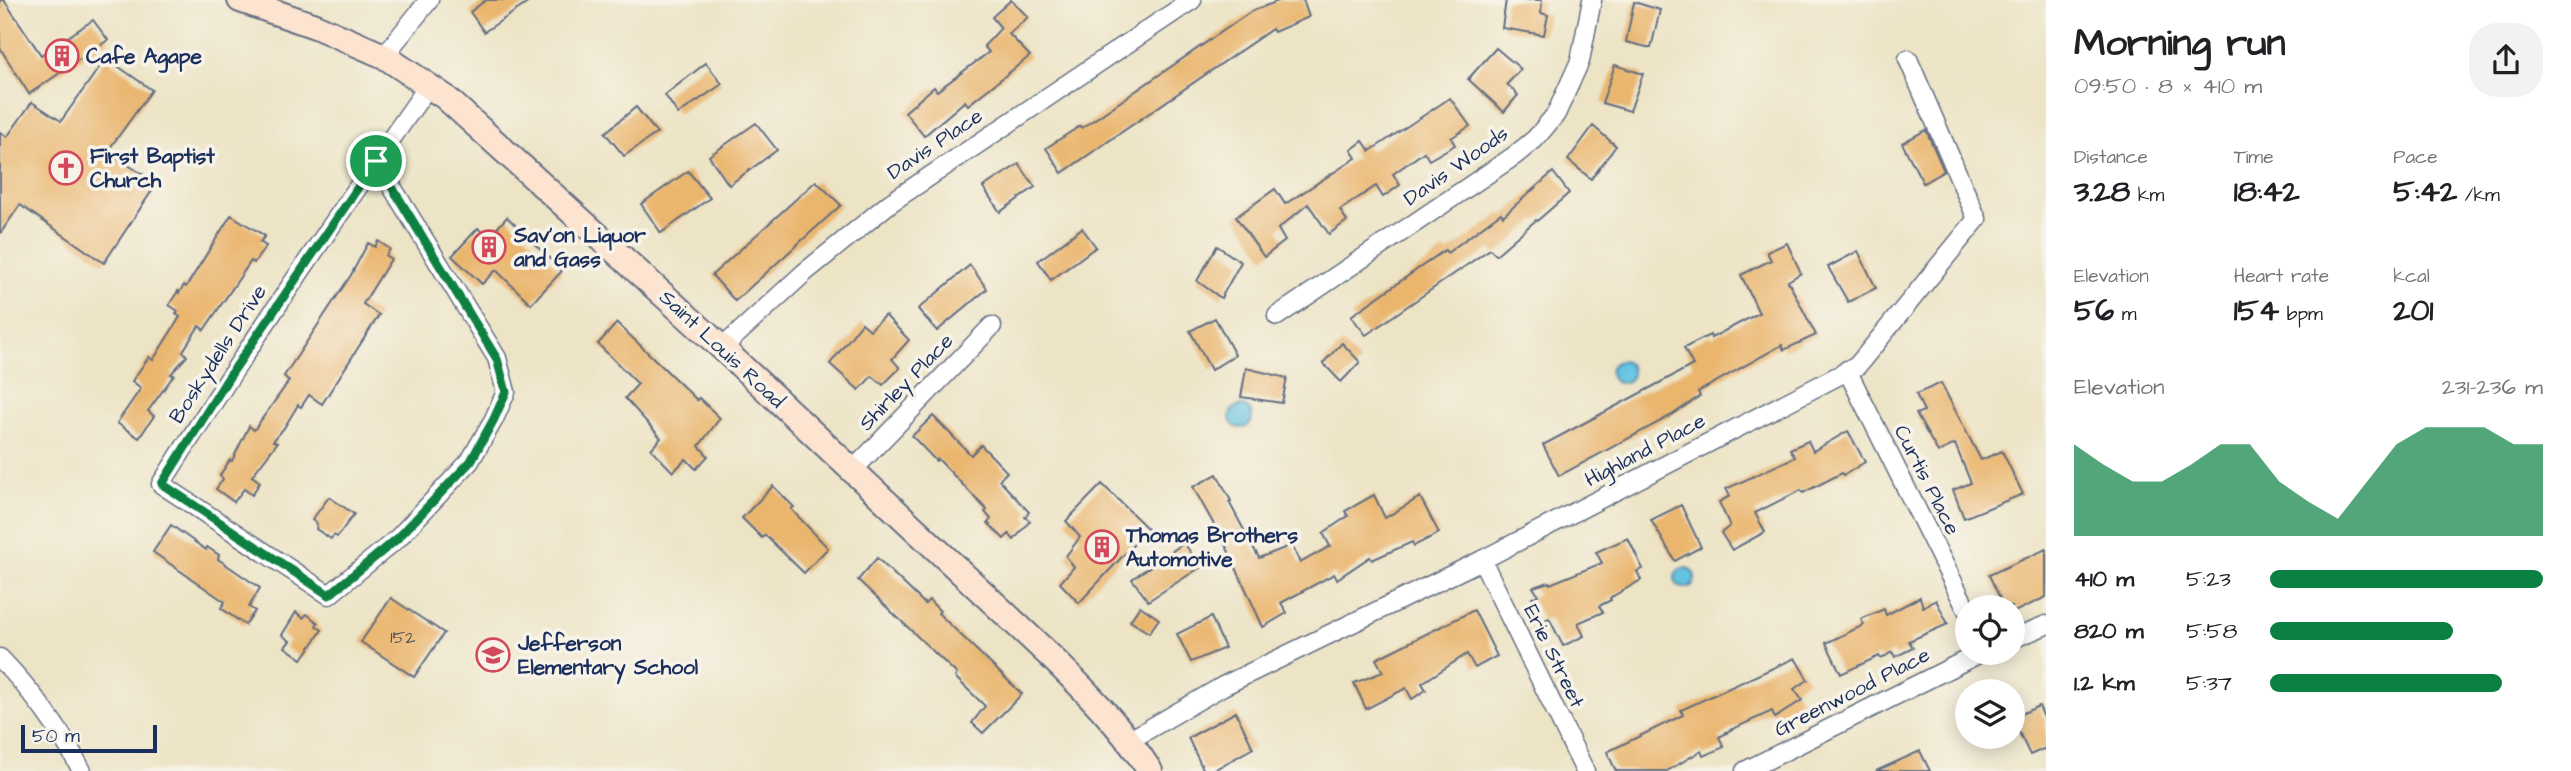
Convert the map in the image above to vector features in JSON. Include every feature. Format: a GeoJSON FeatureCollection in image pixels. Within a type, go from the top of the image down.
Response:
{"type":"FeatureCollection","features":[{"type":"Feature","properties":{"kind":"street","name":"Saint Louis Road"},"geometry":{"type":"LineString","coordinates":[[240,0],[315,26],[384,57],[429,85],[722,348],[1074,680],[1130,740],[1150,771]]}},
{"type":"Feature","properties":{"kind":"street"},"geometry":{"type":"LineString","coordinates":[[384,57],[429,0]]}},
{"type":"Feature","properties":{"kind":"street","name":"Davis Place"},"geometry":{"type":"LineString","coordinates":[[722,348],[804,273],[910,188],[1192,0]]}},
{"type":"Feature","properties":{"kind":"street","name":"Davis Woods"},"geometry":{"type":"LineString","coordinates":[[1277,316],[1514,156],[1535,139],[1556,114],[1580,61],[1592,0]]}},
{"type":"Feature","properties":{"kind":"street","name":"Highland Place"},"geometry":{"type":"LineString","coordinates":[[1130,740],[1235,679],[1482,560],[1857,366],[1977,219],[1908,59]]}},
{"type":"Feature","properties":{"kind":"street","name":"Boskydells Drive"},"geometry":{"type":"LineString","coordinates":[[376,161],[497,359],[506,392],[471,461],[398,538],[329,595],[162,484],[227,380],[376,161],[429,85]]}},
{"type":"Feature","properties":{"kind":"street","name":"Shirley Place"},"geometry":{"type":"LineString","coordinates":[[853,470],[992,326]]}},
{"type":"Feature","properties":{"kind":"street","name":"Curtis Place"},"geometry":{"type":"LineString","coordinates":[[1847,370],[1960,595]]}},
{"type":"Feature","properties":{"kind":"street","name":"Erie Street"},"geometry":{"type":"LineString","coordinates":[[1482,560],[1585,771]]}},
{"type":"Feature","properties":{"kind":"street"},"geometry":{"type":"LineString","coordinates":[[2025,634],[2046,625]]}},
{"type":"Feature","properties":{"kind":"street"},"geometry":{"type":"LineString","coordinates":[[0,658],[44,709],[82,771]]}},
{"type":"Feature","properties":{"kind":"street","name":"Greenwood Place"},"geometry":{"type":"LineString","coordinates":[[1745,771],[1956,665]]}},
{"type":"Feature","properties":{"kind":"water"},"geometry":{"type":"Polygon","coordinates":[[[1621,361],[1629,364],[1632,372],[1629,380],[1621,383],[1613,380],[1610,372],[1613,364],[1621,361]]]}},
{"type":"Feature","properties":{"kind":"water"},"geometry":{"type":"Polygon","coordinates":[[[1241,406],[1249,409],[1252,417],[1249,425],[1241,428],[1233,425],[1230,417],[1233,409],[1241,406]]]}},
{"type":"Feature","properties":{"kind":"water"},"geometry":{"type":"Polygon","coordinates":[[[1681,568],[1689,568],[1695,578],[1689,588],[1681,588],[1675,582],[1675,574],[1681,568]]]}},
{"type":"Feature","properties":{"kind":"building","name":"Cafe Agape"},"geometry":{"type":"Polygon","coordinates":[[[0,0],[4,0],[41,55],[93,20],[108,40],[29,94],[0,48],[0,0]]]}},
{"type":"Feature","properties":{"kind":"building"},"geometry":{"type":"Polygon","coordinates":[[[486,0],[532,0],[484,32],[470,12],[486,0]]]}},
{"type":"Feature","properties":{"kind":"building"},"geometry":{"type":"Polygon","coordinates":[[[1011,0],[1028,17],[1009,34],[1030,56],[968,105],[965,101],[924,136],[905,112],[934,87],[937,91],[989,52],[984,46],[1001,28],[992,17],[1011,0]]]}},
{"type":"Feature","properties":{"kind":"building"},"geometry":{"type":"Polygon","coordinates":[[[1281,0],[1303,0],[1309,17],[1274,32],[1272,29],[1062,173],[1046,148],[1080,126],[1082,128],[1252,11],[1281,0]]]}},
{"type":"Feature","properties":{"kind":"building"},"geometry":{"type":"Polygon","coordinates":[[[1506,0],[1542,0],[1541,13],[1548,15],[1544,35],[1502,28],[1506,0]]]}},
{"type":"Feature","properties":{"kind":"building"},"geometry":{"type":"Polygon","coordinates":[[[1634,2],[1660,10],[1651,48],[1626,42],[1634,2]]]}},
{"type":"Feature","properties":{"kind":"building"},"geometry":{"type":"Polygon","coordinates":[[[1496,48],[1521,69],[1507,84],[1518,95],[1504,112],[1468,79],[1496,48]]]}},
{"type":"Feature","properties":{"kind":"building","name":"First Baptist Church"},"geometry":{"type":"Polygon","coordinates":[[[106,58],[152,90],[107,152],[157,183],[104,263],[20,205],[0,234],[0,132],[7,137],[32,102],[61,121],[106,58]]]}},
{"type":"Feature","properties":{"kind":"building"},"geometry":{"type":"Polygon","coordinates":[[[706,63],[722,84],[678,114],[665,95],[706,63]]]}},
{"type":"Feature","properties":{"kind":"building"},"geometry":{"type":"Polygon","coordinates":[[[1615,65],[1643,74],[1630,111],[1602,103],[1615,65]]]}},
{"type":"Feature","properties":{"kind":"building"},"geometry":{"type":"Polygon","coordinates":[[[1450,98],[1470,126],[1451,138],[1455,145],[1429,160],[1424,152],[1393,174],[1400,185],[1383,197],[1376,186],[1340,210],[1347,221],[1329,234],[1308,204],[1278,229],[1285,241],[1264,257],[1236,217],[1275,189],[1285,204],[1356,158],[1351,150],[1363,141],[1370,151],[1450,98]]]}},
{"type":"Feature","properties":{"kind":"building"},"geometry":{"type":"Polygon","coordinates":[[[636,107],[657,133],[624,156],[605,133],[636,107]]]}},
{"type":"Feature","properties":{"kind":"building"},"geometry":{"type":"Polygon","coordinates":[[[756,123],[777,150],[729,185],[709,156],[756,123]]]}},
{"type":"Feature","properties":{"kind":"building"},"geometry":{"type":"Polygon","coordinates":[[[1593,126],[1616,146],[1591,179],[1568,160],[1593,126]]]}},
{"type":"Feature","properties":{"kind":"building"},"geometry":{"type":"Polygon","coordinates":[[[1926,130],[1944,171],[1923,183],[1902,143],[1926,130]]]}},
{"type":"Feature","properties":{"kind":"building"},"geometry":{"type":"Polygon","coordinates":[[[1019,164],[1035,187],[1000,212],[983,187],[1019,164]]]}},
{"type":"Feature","properties":{"kind":"building"},"geometry":{"type":"Polygon","coordinates":[[[688,171],[710,198],[661,233],[641,204],[688,171]]]}},
{"type":"Feature","properties":{"kind":"building"},"geometry":{"type":"Polygon","coordinates":[[[1553,172],[1569,193],[1496,255],[1490,249],[1366,335],[1351,316],[1445,250],[1447,253],[1501,213],[1503,216],[1553,172]]]}},
{"type":"Feature","properties":{"kind":"building"},"geometry":{"type":"Polygon","coordinates":[[[816,181],[841,205],[735,301],[712,275],[816,181]]]}},
{"type":"Feature","properties":{"kind":"building"},"geometry":{"type":"Polygon","coordinates":[[[231,215],[265,236],[260,242],[266,246],[254,263],[251,261],[204,330],[199,326],[183,351],[187,356],[171,374],[174,375],[148,411],[154,416],[139,438],[117,423],[141,388],[132,381],[149,357],[153,360],[180,317],[176,314],[178,311],[169,305],[178,291],[179,293],[184,285],[186,287],[231,215]]]}},
{"type":"Feature","properties":{"kind":"building"},"geometry":{"type":"Polygon","coordinates":[[[507,217],[562,271],[531,304],[496,270],[482,284],[452,256],[478,228],[488,238],[507,217]]]}},
{"type":"Feature","properties":{"kind":"building"},"geometry":{"type":"Polygon","coordinates":[[[1082,228],[1096,247],[1051,280],[1038,261],[1082,228]]]}},
{"type":"Feature","properties":{"kind":"building"},"geometry":{"type":"Polygon","coordinates":[[[378,241],[390,249],[386,256],[391,259],[363,304],[379,315],[322,404],[309,395],[301,407],[298,405],[273,441],[277,443],[252,476],[260,482],[252,495],[244,489],[234,502],[216,489],[223,479],[220,475],[230,460],[232,461],[249,426],[254,430],[289,381],[284,376],[351,275],[368,243],[375,247],[378,241]]]}},
{"type":"Feature","properties":{"kind":"building"},"geometry":{"type":"Polygon","coordinates":[[[1787,243],[1801,273],[1788,281],[1816,335],[1784,350],[1782,345],[1698,392],[1700,396],[1672,415],[1559,476],[1543,445],[1693,365],[1684,348],[1710,335],[1711,338],[1759,313],[1741,275],[1771,260],[1767,252],[1787,243]]]}},
{"type":"Feature","properties":{"kind":"building"},"geometry":{"type":"Polygon","coordinates":[[[1217,246],[1241,262],[1221,298],[1197,281],[1217,246]]]}},
{"type":"Feature","properties":{"kind":"building"},"geometry":{"type":"Polygon","coordinates":[[[1858,251],[1876,288],[1848,302],[1828,267],[1858,251]]]}},
{"type":"Feature","properties":{"kind":"building"},"geometry":{"type":"Polygon","coordinates":[[[970,265],[987,289],[937,331],[918,309],[970,265]]]}},
{"type":"Feature","properties":{"kind":"building"},"geometry":{"type":"Polygon","coordinates":[[[885,315],[909,340],[892,359],[900,368],[883,385],[872,376],[859,390],[830,364],[862,323],[870,330],[885,315]]]}},
{"type":"Feature","properties":{"kind":"building"},"geometry":{"type":"Polygon","coordinates":[[[1215,318],[1235,355],[1211,370],[1190,331],[1215,318]]]}},
{"type":"Feature","properties":{"kind":"building"},"geometry":{"type":"Polygon","coordinates":[[[617,323],[697,400],[699,398],[720,418],[699,446],[708,456],[696,469],[686,459],[673,472],[651,449],[661,438],[625,398],[638,384],[598,344],[617,323]]]}},
{"type":"Feature","properties":{"kind":"building"},"geometry":{"type":"Polygon","coordinates":[[[1342,343],[1360,362],[1341,382],[1323,363],[1342,343]]]}},
{"type":"Feature","properties":{"kind":"building"},"geometry":{"type":"Polygon","coordinates":[[[1246,368],[1287,378],[1282,403],[1241,397],[1246,368]]]}},
{"type":"Feature","properties":{"kind":"building"},"geometry":{"type":"Polygon","coordinates":[[[1941,383],[1981,460],[2002,451],[2023,494],[1964,518],[1953,490],[1971,483],[1955,444],[1938,452],[1916,414],[1924,411],[1916,394],[1941,383]]]}},
{"type":"Feature","properties":{"kind":"building"},"geometry":{"type":"Polygon","coordinates":[[[933,416],[971,455],[981,445],[1007,472],[999,480],[1029,512],[1025,517],[1030,521],[1014,540],[1009,534],[1004,539],[988,523],[991,519],[985,512],[987,510],[912,436],[933,416]]]}},
{"type":"Feature","properties":{"kind":"building"},"geometry":{"type":"Polygon","coordinates":[[[1848,431],[1865,462],[1844,475],[1842,473],[1803,493],[1801,490],[1755,513],[1765,532],[1732,550],[1721,533],[1730,526],[1719,502],[1730,496],[1726,489],[1795,457],[1790,449],[1808,441],[1813,451],[1848,431]]]}},
{"type":"Feature","properties":{"kind":"building"},"geometry":{"type":"Polygon","coordinates":[[[1217,474],[1259,558],[1292,545],[1300,563],[1330,546],[1323,533],[1348,516],[1345,511],[1374,495],[1385,518],[1420,497],[1439,533],[1414,546],[1412,542],[1372,560],[1370,557],[1337,579],[1334,574],[1281,603],[1287,613],[1263,627],[1227,548],[1193,487],[1217,474]]]}},
{"type":"Feature","properties":{"kind":"building","name":"Thomas Brothers Automotive"},"geometry":{"type":"Polygon","coordinates":[[[1102,484],[1148,529],[1079,603],[1060,583],[1074,567],[1066,556],[1080,537],[1066,521],[1102,484]]]}},
{"type":"Feature","properties":{"kind":"building"},"geometry":{"type":"Polygon","coordinates":[[[773,486],[828,548],[804,573],[765,535],[762,538],[742,518],[773,486]]]}},
{"type":"Feature","properties":{"kind":"building"},"geometry":{"type":"Polygon","coordinates":[[[329,497],[354,514],[337,537],[334,535],[331,539],[316,529],[317,524],[312,520],[329,497]]]}},
{"type":"Feature","properties":{"kind":"building"},"geometry":{"type":"Polygon","coordinates":[[[1681,505],[1701,547],[1675,561],[1651,520],[1681,505]]]}},
{"type":"Feature","properties":{"kind":"building"},"geometry":{"type":"Polygon","coordinates":[[[171,525],[206,550],[207,547],[219,555],[218,559],[260,588],[249,607],[255,611],[245,625],[221,608],[225,602],[153,552],[171,525]]]}},
{"type":"Feature","properties":{"kind":"building"},"geometry":{"type":"Polygon","coordinates":[[[1628,538],[1643,569],[1637,571],[1641,580],[1599,606],[1603,612],[1578,623],[1584,636],[1563,646],[1549,618],[1543,621],[1532,598],[1538,595],[1533,587],[1549,582],[1550,584],[1602,563],[1596,552],[1628,538]]]}},
{"type":"Feature","properties":{"kind":"building"},"geometry":{"type":"Polygon","coordinates":[[[1184,543],[1201,567],[1148,601],[1132,579],[1184,543]]]}},
{"type":"Feature","properties":{"kind":"building"},"geometry":{"type":"Polygon","coordinates":[[[2046,549],[2046,597],[2025,607],[2025,595],[1998,595],[1989,575],[2046,549]]]}},
{"type":"Feature","properties":{"kind":"building"},"geometry":{"type":"Polygon","coordinates":[[[877,558],[925,604],[929,600],[940,611],[938,613],[1022,694],[983,733],[972,723],[985,706],[955,677],[957,674],[858,580],[877,558]]]}},
{"type":"Feature","properties":{"kind":"building"},"geometry":{"type":"Polygon","coordinates":[[[1920,597],[1923,607],[1936,600],[1948,624],[1909,641],[1913,648],[1895,657],[1892,652],[1881,659],[1879,656],[1841,674],[1826,643],[1864,625],[1861,619],[1884,609],[1886,615],[1920,597]]]}},
{"type":"Feature","properties":{"kind":"building"},"geometry":{"type":"Polygon","coordinates":[[[391,598],[444,633],[414,677],[361,642],[391,598]]]}},
{"type":"Feature","properties":{"kind":"building"},"geometry":{"type":"Polygon","coordinates":[[[1140,606],[1159,619],[1149,633],[1130,621],[1140,606]]]}},
{"type":"Feature","properties":{"kind":"building"},"geometry":{"type":"Polygon","coordinates":[[[1474,610],[1497,656],[1475,668],[1467,654],[1422,683],[1426,690],[1412,699],[1406,688],[1366,709],[1354,683],[1383,672],[1376,659],[1474,610]]]}},
{"type":"Feature","properties":{"kind":"building"},"geometry":{"type":"Polygon","coordinates":[[[296,612],[303,618],[307,614],[322,630],[302,659],[285,647],[290,641],[282,635],[296,612]]]}},
{"type":"Feature","properties":{"kind":"building"},"geometry":{"type":"Polygon","coordinates":[[[1211,617],[1225,648],[1191,662],[1177,634],[1211,617]]]}},
{"type":"Feature","properties":{"kind":"building"},"geometry":{"type":"Polygon","coordinates":[[[1795,658],[1808,680],[1794,689],[1802,700],[1775,718],[1772,711],[1726,732],[1719,737],[1724,747],[1703,756],[1701,751],[1667,771],[1616,771],[1607,752],[1683,715],[1681,710],[1795,658]]]}},
{"type":"Feature","properties":{"kind":"building"},"geometry":{"type":"Polygon","coordinates":[[[2039,706],[2046,722],[2046,748],[2030,755],[2025,745],[2025,712],[2039,706]]]}},
{"type":"Feature","properties":{"kind":"building"},"geometry":{"type":"Polygon","coordinates":[[[1236,712],[1253,748],[1212,771],[1204,771],[1188,738],[1236,712]]]}},
{"type":"Feature","properties":{"kind":"building"},"geometry":{"type":"Polygon","coordinates":[[[1920,751],[1930,771],[1876,771],[1920,751]]]}},
{"type":"Feature","properties":{"kind":"place","name":"Cafe Agape"},"geometry":{"type":"Point","coordinates":[62,56]}},
{"type":"Feature","properties":{"kind":"place","name":"First Baptist Church"},"geometry":{"type":"Point","coordinates":[66,168]}},
{"type":"Feature","properties":{"kind":"place","name":"Sav'on Liquor and Gass"},"geometry":{"type":"Point","coordinates":[489,247]}},
{"type":"Feature","properties":{"kind":"place","name":"Thomas Brothers Automotive"},"geometry":{"type":"Point","coordinates":[1102,547]}},
{"type":"Feature","properties":{"kind":"place","name":"Jefferson Elementary School"},"geometry":{"type":"Point","coordinates":[493,655]}},
{"type":"Feature","properties":{"kind":"route"},"geometry":{"type":"LineString","coordinates":[[376,161],[497,359],[506,392],[471,461],[398,538],[329,595],[162,484],[227,380],[376,161]]}}]}
